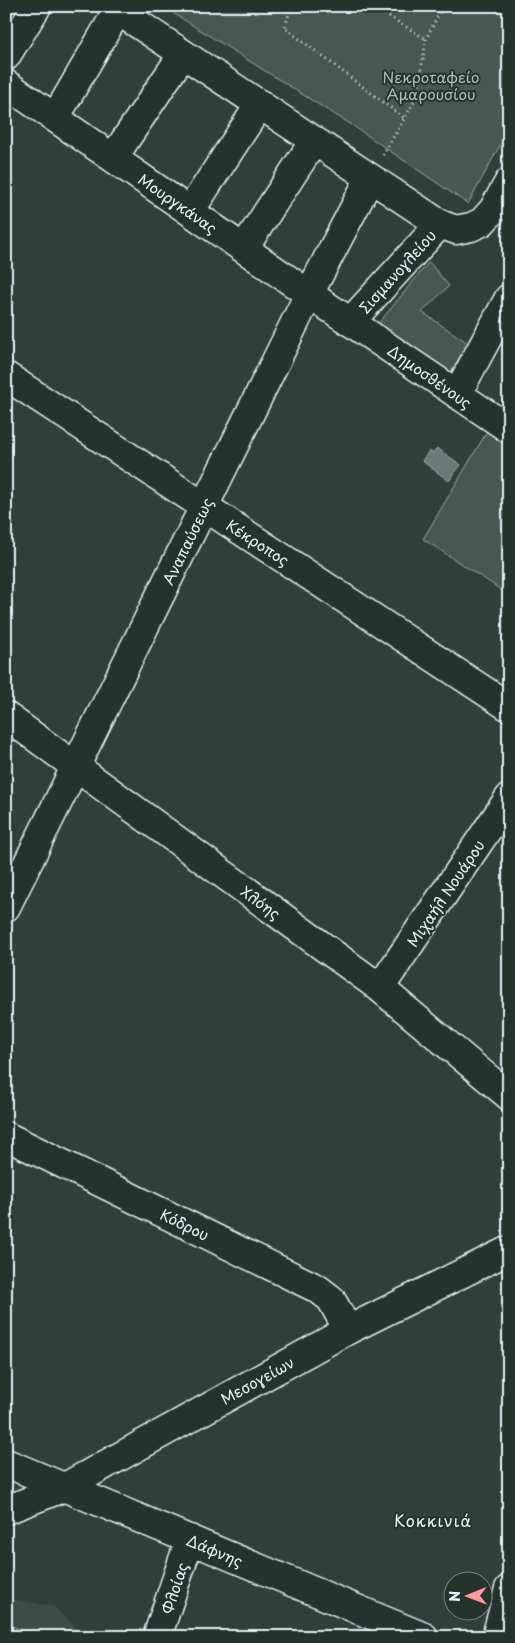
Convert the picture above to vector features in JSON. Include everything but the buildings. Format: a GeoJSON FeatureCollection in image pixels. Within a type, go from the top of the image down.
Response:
{"type":"FeatureCollection","features":[{"type":"Feature","properties":{"kind":"street"},"geometry":{"type":"LineString","coordinates":[[6,56],[37,6]]}},
{"type":"Feature","properties":{"kind":"street"},"geometry":{"type":"LineString","coordinates":[[55,118],[114,8],[440,224]]}},
{"type":"Feature","properties":{"kind":"street"},"geometry":{"type":"LineString","coordinates":[[113,158],[183,54]]}},
{"type":"Feature","properties":{"kind":"street","name":"Μουργκάνας"},"geometry":{"type":"LineString","coordinates":[[6,84],[309,294],[351,321]]}},
{"type":"Feature","properties":{"kind":"street"},"geometry":{"type":"LineString","coordinates":[[190,211],[260,104]]}},
{"type":"Feature","properties":{"kind":"street"},"geometry":{"type":"LineString","coordinates":[[244,248],[314,141]]}},
{"type":"Feature","properties":{"kind":"street","name":"Αναπαύσεως"},"geometry":{"type":"LineString","coordinates":[[6,907],[309,294],[370,178]]}},
{"type":"Feature","properties":{"kind":"street","name":"Σισμανογλείου"},"geometry":{"type":"LineString","coordinates":[[351,321],[440,224],[456,230],[471,227],[482,222],[493,210],[509,182]]}},
{"type":"Feature","properties":{"kind":"street"},"geometry":{"type":"LineString","coordinates":[[456,394],[509,298]]}},
{"type":"Feature","properties":{"kind":"street","name":"Δημοσθένους"},"geometry":{"type":"LineString","coordinates":[[351,321],[509,429]]}},
{"type":"Feature","properties":{"kind":"street","name":"Κέκροπος"},"geometry":{"type":"LineString","coordinates":[[6,376],[509,707]]}},
{"type":"Feature","properties":{"kind":"street","name":"Χλόης"},"geometry":{"type":"LineString","coordinates":[[6,716],[380,988],[509,1096]]}},
{"type":"Feature","properties":{"kind":"street","name":"Μιχαήλ Νουάρου"},"geometry":{"type":"LineString","coordinates":[[380,988],[509,798]]}},
{"type":"Feature","properties":{"kind":"street","name":"Κόδρου"},"geometry":{"type":"LineString","coordinates":[[6,1136],[318,1289],[332,1299],[348,1330]]}},
{"type":"Feature","properties":{"kind":"street","name":"Μεσογείων"},"geometry":{"type":"LineString","coordinates":[[6,1510],[64,1487],[348,1330],[509,1250]]}},
{"type":"Feature","properties":{"kind":"street","name":"Δάφνης"},"geometry":{"type":"LineString","coordinates":[[6,1463],[424,1637]]}},
{"type":"Feature","properties":{"kind":"street","name":"Φλοίας"},"geometry":{"type":"LineString","coordinates":[[157,1637],[190,1539]]}},
{"type":"Feature","properties":{"kind":"street"},"geometry":{"type":"LineString","coordinates":[[496,1637],[509,1589]]}},
{"type":"Feature","properties":{"kind":"path"},"geometry":{"type":"LineString","coordinates":[[291,6],[285,28],[404,118]]}},
{"type":"Feature","properties":{"kind":"path"},"geometry":{"type":"LineString","coordinates":[[372,6],[426,39]]}},
{"type":"Feature","properties":{"kind":"path"},"geometry":{"type":"LineString","coordinates":[[370,178],[416,97],[426,39],[443,6]]}},
{"type":"Feature","properties":{"kind":"shaded area"},"geometry":{"type":"Polygon","coordinates":[[[437,448],[461,465],[449,481],[422,461],[429,451],[433,453],[437,448]]]}},
{"type":"Feature","properties":{"kind":"shaded area"},"geometry":{"type":"Polygon","coordinates":[[[6,1596],[10,1599],[53,1606],[87,1637],[6,1637],[6,1596]]]}},
{"type":"Feature","properties":{"kind":"green space","name":"Νεκροταφείο Αμαρουσίου"},"geometry":{"type":"Polygon","coordinates":[[[162,6],[509,6],[509,129],[468,204],[349,123],[162,6]]]}},
{"type":"Feature","properties":{"kind":"green space"},"geometry":{"type":"Polygon","coordinates":[[[429,262],[449,286],[422,312],[468,343],[451,372],[378,324],[429,262]]]}},
{"type":"Feature","properties":{"kind":"green space"},"geometry":{"type":"Polygon","coordinates":[[[488,430],[509,446],[509,595],[423,539],[488,430]]]}},
{"type":"Feature","properties":{"kind":"green space"},"geometry":{"type":"Polygon","coordinates":[[[6,1623],[36,1637],[6,1637],[6,1623]]]}},
{"type":"Feature","properties":{"kind":"district","name":"Κοκκινιά"},"geometry":{"type":"Point","coordinates":[433,1520]}}]}
